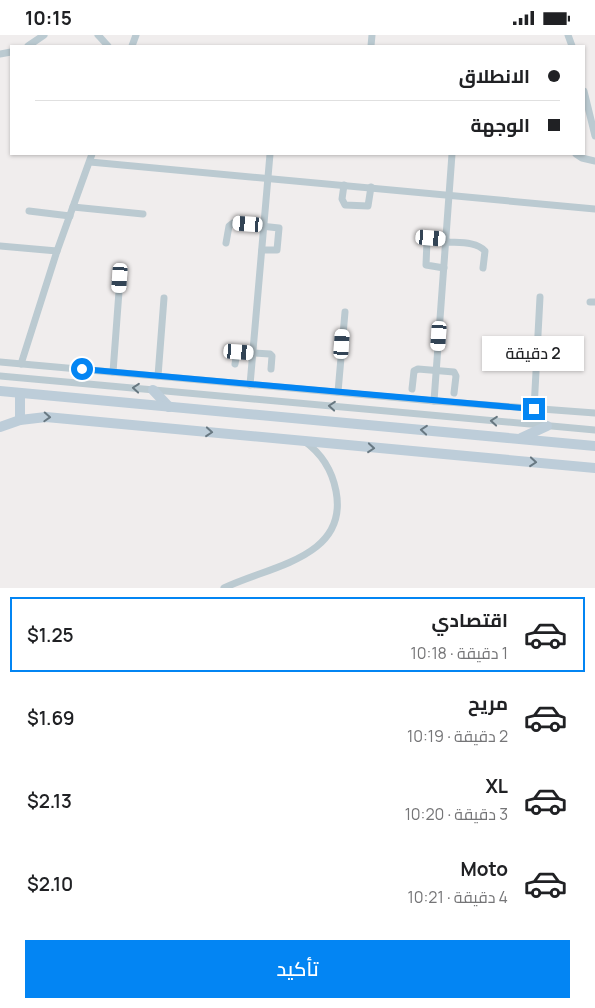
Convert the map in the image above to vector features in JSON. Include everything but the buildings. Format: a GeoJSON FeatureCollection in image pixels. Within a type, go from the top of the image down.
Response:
{"type":"FeatureCollection","features":[{"type":"Feature","properties":{"kind":"street"},"geometry":{"type":"LineString","coordinates":[[29,45],[44,35]]}},
{"type":"Feature","properties":{"kind":"street"},"geometry":{"type":"LineString","coordinates":[[98,35],[107,45]]}},
{"type":"Feature","properties":{"kind":"street"},"geometry":{"type":"LineString","coordinates":[[585,95],[595,136]]}},
{"type":"Feature","properties":{"kind":"street"},"geometry":{"type":"LineString","coordinates":[[588,106],[595,100]]}},
{"type":"Feature","properties":{"kind":"street"},"geometry":{"type":"LineString","coordinates":[[14,377],[22,364],[57,251],[92,155]]}},
{"type":"Feature","properties":{"kind":"street"},"geometry":{"type":"LineString","coordinates":[[250,385],[270,155]]}},
{"type":"Feature","properties":{"kind":"street"},"geometry":{"type":"LineString","coordinates":[[434,401],[452,155]]}},
{"type":"Feature","properties":{"kind":"street"},"geometry":{"type":"LineString","coordinates":[[578,155],[595,161]]}},
{"type":"Feature","properties":{"kind":"street"},"geometry":{"type":"LineString","coordinates":[[90,162],[595,209]]}},
{"type":"Feature","properties":{"kind":"street"},"geometry":{"type":"LineString","coordinates":[[344,185],[342,199],[345,205],[368,206],[371,187]]}},
{"type":"Feature","properties":{"kind":"street"},"geometry":{"type":"LineString","coordinates":[[73,207],[143,214]]}},
{"type":"Feature","properties":{"kind":"street"},"geometry":{"type":"LineString","coordinates":[[29,211],[70,216]]}},
{"type":"Feature","properties":{"kind":"street"},"geometry":{"type":"LineString","coordinates":[[226,243],[228,226],[233,223],[277,226],[280,231],[277,250],[262,250]]}},
{"type":"Feature","properties":{"kind":"street"},"geometry":{"type":"LineString","coordinates":[[444,268],[426,265],[428,239],[477,245],[485,251],[483,268]]}},
{"type":"Feature","properties":{"kind":"street"},"geometry":{"type":"LineString","coordinates":[[0,246],[57,251]]}},
{"type":"Feature","properties":{"kind":"street"},"geometry":{"type":"LineString","coordinates":[[113,372],[120,278]]}},
{"type":"Feature","properties":{"kind":"street"},"geometry":{"type":"LineString","coordinates":[[534,409],[540,297]]}},
{"type":"Feature","properties":{"kind":"street"},"geometry":{"type":"LineString","coordinates":[[158,376],[164,298]]}},
{"type":"Feature","properties":{"kind":"street"},"geometry":{"type":"LineString","coordinates":[[338,393],[345,312]]}},
{"type":"Feature","properties":{"kind":"street"},"geometry":{"type":"LineString","coordinates":[[235,364],[236,353],[271,354],[271,369]]}},
{"type":"Feature","properties":{"kind":"street"},"geometry":{"type":"LineString","coordinates":[[0,361],[338,393],[595,413]]}},
{"type":"Feature","properties":{"kind":"street"},"geometry":{"type":"LineString","coordinates":[[22,364],[24,378]]}},
{"type":"Feature","properties":{"kind":"street"},"geometry":{"type":"LineString","coordinates":[[412,389],[415,370],[436,370],[455,373],[454,393]]}},
{"type":"Feature","properties":{"kind":"street"},"geometry":{"type":"LineString","coordinates":[[0,375],[595,430]]}},
{"type":"Feature","properties":{"kind":"street"},"geometry":{"type":"LineString","coordinates":[[153,390],[169,407]]}},
{"type":"Feature","properties":{"kind":"street"},"geometry":{"type":"LineString","coordinates":[[0,391],[595,445]]}},
{"type":"Feature","properties":{"kind":"street"},"geometry":{"type":"LineString","coordinates":[[20,393],[20,420]]}},
{"type":"Feature","properties":{"kind":"street"},"geometry":{"type":"LineString","coordinates":[[2,428],[20,420],[46,417],[595,468]]}},
{"type":"Feature","properties":{"kind":"street"},"geometry":{"type":"LineString","coordinates":[[522,438],[547,426]]}},
{"type":"Feature","properties":{"kind":"street"},"geometry":{"type":"LineString","coordinates":[[224,588],[304,555],[322,544],[333,530],[338,507],[334,481],[324,461],[304,441]]}},
{"type":"Feature","properties":{"kind":"route"},"geometry":{"type":"LineString","coordinates":[[82,369],[534,409]]}}]}
